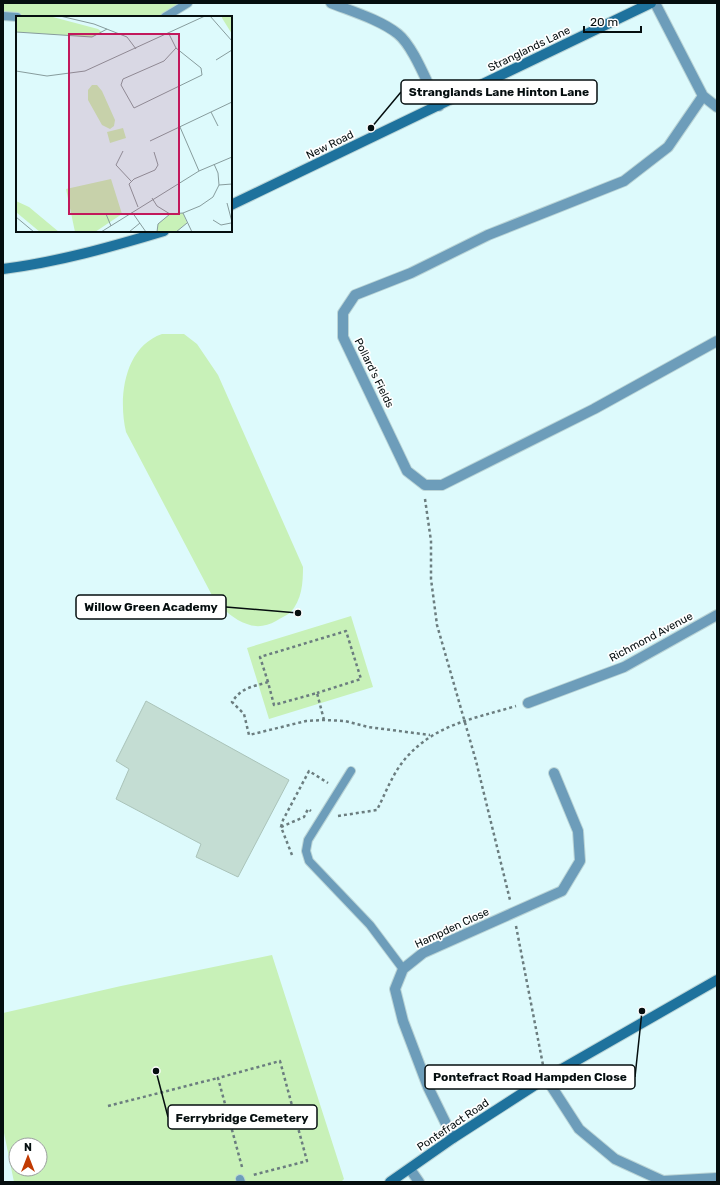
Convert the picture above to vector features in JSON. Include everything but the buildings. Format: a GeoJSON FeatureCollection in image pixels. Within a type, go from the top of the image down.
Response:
{"type":"FeatureCollection","features":[{"type":"Feature","properties":{"kind":"main road","name":"Stranglands Lane"},"geometry":{"type":"LineString","coordinates":[[439,106],[651,3]]}},
{"type":"Feature","properties":{"kind":"main road","name":"New Road"},"geometry":{"type":"LineString","coordinates":[[232,205],[439,106]]}},
{"type":"Feature","properties":{"kind":"main road"},"geometry":{"type":"LineString","coordinates":[[3,268],[57,260],[107,248],[161,232]]}},
{"type":"Feature","properties":{"kind":"main road","name":"Pontefract Road"},"geometry":{"type":"LineString","coordinates":[[390,1182],[453,1138],[546,1078],[717,980]]}},
{"type":"Feature","properties":{"kind":"street"},"geometry":{"type":"LineString","coordinates":[[330,3],[383,25],[398,33],[408,45],[439,106]]}},
{"type":"Feature","properties":{"kind":"street"},"geometry":{"type":"LineString","coordinates":[[655,3],[703,96],[717,107]]}},
{"type":"Feature","properties":{"kind":"street","name":"Pollard's Fields"},"geometry":{"type":"LineString","coordinates":[[426,485],[407,471],[343,337],[343,313],[355,295],[412,273],[488,235],[624,181],[668,147],[703,96]]}},
{"type":"Feature","properties":{"kind":"street"},"geometry":{"type":"LineString","coordinates":[[426,485],[442,485],[472,471],[594,409],[717,341]]}},
{"type":"Feature","properties":{"kind":"street","name":"Richmond Avenue"},"geometry":{"type":"LineString","coordinates":[[528,703],[624,667],[717,615]]}},
{"type":"Feature","properties":{"kind":"street","name":"Hampden Close"},"geometry":{"type":"LineString","coordinates":[[453,1138],[428,1087],[403,1021],[395,989],[403,969],[423,953],[562,891],[580,861],[578,831],[554,773]]}},
{"type":"Feature","properties":{"kind":"street"},"geometry":{"type":"LineString","coordinates":[[546,1078],[578,1129],[615,1159],[662,1181],[717,1178]]}},
{"type":"Feature","properties":{"kind":"street"},"geometry":{"type":"LineString","coordinates":[[410,1168],[419,1182]]}},
{"type":"Feature","properties":{"kind":"lane"},"geometry":{"type":"LineString","coordinates":[[167,16],[188,3]]}},
{"type":"Feature","properties":{"kind":"lane"},"geometry":{"type":"LineString","coordinates":[[3,16],[16,17]]}},
{"type":"Feature","properties":{"kind":"lane"},"geometry":{"type":"LineString","coordinates":[[351,771],[308,840],[306,851],[308,861],[370,925],[403,969]]}},
{"type":"Feature","properties":{"kind":"path"},"geometry":{"type":"LineString","coordinates":[[426,485],[426,501],[432,541],[432,579],[437,625],[514,913],[546,1078]]}},
{"type":"Feature","properties":{"kind":"path"},"geometry":{"type":"LineString","coordinates":[[346,631],[361,679],[274,705],[268,682],[260,657],[346,631]]}},
{"type":"Feature","properties":{"kind":"path"},"geometry":{"type":"LineString","coordinates":[[268,682],[238,692],[232,702],[244,714],[250,734],[306,721],[324,720],[345,721],[368,727],[430,736]]}},
{"type":"Feature","properties":{"kind":"path"},"geometry":{"type":"LineString","coordinates":[[317,693],[324,720]]}},
{"type":"Feature","properties":{"kind":"path"},"geometry":{"type":"LineString","coordinates":[[281,827],[304,817],[308,809],[326,818],[377,810],[404,760],[430,736],[441,729],[528,703]]}},
{"type":"Feature","properties":{"kind":"path"},"geometry":{"type":"LineString","coordinates":[[108,1106],[280,1061],[307,1161],[252,1176]]}},
{"type":"Feature","properties":{"kind":"path"},"geometry":{"type":"LineString","coordinates":[[218,1078],[243,1170]]}},
{"type":"Feature","properties":{"kind":"green space"},"geometry":{"type":"Polygon","coordinates":[[[3,3],[188,3],[167,16],[3,15],[3,3]]]}},
{"type":"Feature","properties":{"kind":"green space"},"geometry":{"type":"Polygon","coordinates":[[[162,334],[184,334],[197,344],[218,375],[303,567],[301,591],[297,603],[290,613],[269,624],[254,626],[242,622],[215,601],[126,432],[123,404],[127,375],[139,350],[149,341],[162,334]]]}},
{"type":"Feature","properties":{"kind":"green space"},"geometry":{"type":"Polygon","coordinates":[[[351,616],[373,687],[269,719],[247,648],[351,616]]]}},
{"type":"Feature","properties":{"kind":"green space"},"geometry":{"type":"Polygon","coordinates":[[[272,955],[344,1179],[341,1182],[14,1182],[13,1177],[48,1177],[48,1137],[8,1137],[8,1153],[3,1128],[3,1013],[121,986],[272,955]]]}},
{"type":"Feature","properties":{"kind":"place","name":"Stranglands Lane Hinton Lane"},"geometry":{"type":"Point","coordinates":[371,128]}},
{"type":"Feature","properties":{"kind":"place","name":"Willow Green Academy"},"geometry":{"type":"Point","coordinates":[298,613]}},
{"type":"Feature","properties":{"kind":"place","name":"Pontefract Road Hampden Close"},"geometry":{"type":"Point","coordinates":[642,1011]}},
{"type":"Feature","properties":{"kind":"place","name":"Ferrybridge Cemetery"},"geometry":{"type":"Point","coordinates":[156,1071]}}]}
